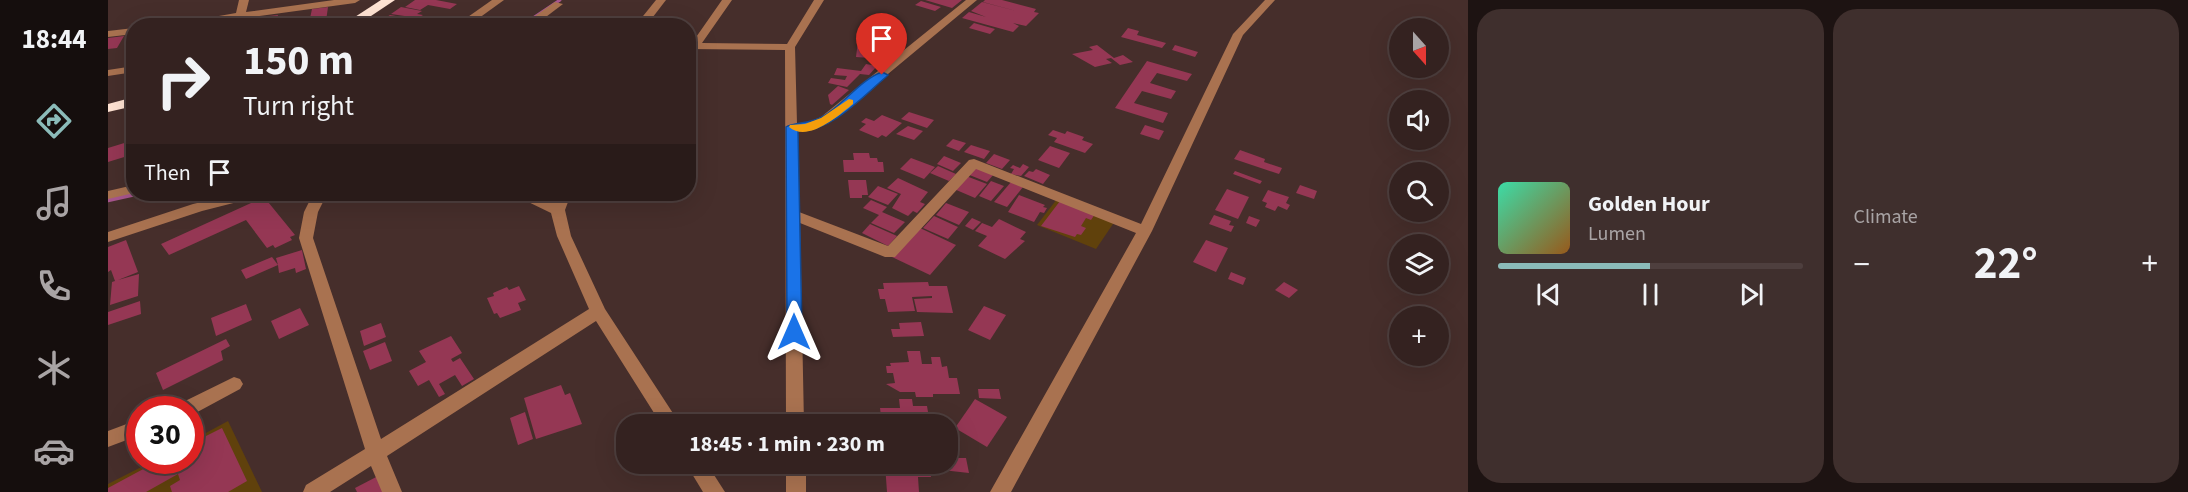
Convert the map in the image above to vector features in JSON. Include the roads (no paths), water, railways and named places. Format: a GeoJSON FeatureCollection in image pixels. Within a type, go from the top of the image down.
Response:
{"type":"FeatureCollection","features":[{"type":"Feature","properties":{"kind":"highway"},"geometry":{"type":"LineString","coordinates":[[362,18],[389,0]]}},
{"type":"Feature","properties":{"kind":"highway"},"geometry":{"type":"LineString","coordinates":[[108,108],[126,103]]}},
{"type":"Feature","properties":{"kind":"street"},"geometry":{"type":"LineString","coordinates":[[239,18],[244,0]]}},
{"type":"Feature","properties":{"kind":"street"},"geometry":{"type":"LineString","coordinates":[[216,18],[355,0]]}},
{"type":"Feature","properties":{"kind":"street"},"geometry":{"type":"LineString","coordinates":[[472,18],[499,0]]}},
{"type":"Feature","properties":{"kind":"street"},"geometry":{"type":"LineString","coordinates":[[646,18],[661,0]]}},
{"type":"Feature","properties":{"kind":"street"},"geometry":{"type":"LineString","coordinates":[[696,41],[727,0]]}},
{"type":"Feature","properties":{"kind":"street"},"geometry":{"type":"LineString","coordinates":[[795,414],[790,47],[819,0]]}},
{"type":"Feature","properties":{"kind":"street"},"geometry":{"type":"LineString","coordinates":[[792,127],[806,128],[825,120],[972,0]]}},
{"type":"Feature","properties":{"kind":"street"},"geometry":{"type":"LineString","coordinates":[[1000,492],[1145,231],[1238,34],[1270,0]]}},
{"type":"Feature","properties":{"kind":"street"},"geometry":{"type":"LineString","coordinates":[[538,18],[558,4]]}},
{"type":"Feature","properties":{"kind":"street"},"geometry":{"type":"LineString","coordinates":[[108,34],[126,32]]}},
{"type":"Feature","properties":{"kind":"street"},"geometry":{"type":"LineString","coordinates":[[696,46],[790,47]]}},
{"type":"Feature","properties":{"kind":"street"},"geometry":{"type":"LineString","coordinates":[[108,73],[126,70]]}},
{"type":"Feature","properties":{"kind":"street"},"geometry":{"type":"LineString","coordinates":[[793,215],[890,253],[974,163],[1145,231]]}},
{"type":"Feature","properties":{"kind":"street"},"geometry":{"type":"LineString","coordinates":[[108,195],[126,191]]}},
{"type":"Feature","properties":{"kind":"street"},"geometry":{"type":"LineString","coordinates":[[108,237],[223,201]]}},
{"type":"Feature","properties":{"kind":"street"},"geometry":{"type":"LineString","coordinates":[[316,201],[311,212],[306,238],[376,453],[392,492]]}},
{"type":"Feature","properties":{"kind":"street"},"geometry":{"type":"LineString","coordinates":[[538,201],[558,210]]}},
{"type":"Feature","properties":{"kind":"street"},"geometry":{"type":"LineString","coordinates":[[561,201],[558,210],[564,236],[598,311],[665,414]]}},
{"type":"Feature","properties":{"kind":"street"},"geometry":{"type":"LineString","coordinates":[[313,492],[598,311]]}},
{"type":"Feature","properties":{"kind":"street"},"geometry":{"type":"LineString","coordinates":[[204,400],[234,384]]}},
{"type":"Feature","properties":{"kind":"street"},"geometry":{"type":"LineString","coordinates":[[108,439],[126,432]]}},
{"type":"Feature","properties":{"kind":"street"},"geometry":{"type":"LineString","coordinates":[[703,474],[715,492]]}},
{"type":"Feature","properties":{"kind":"street"},"geometry":{"type":"LineString","coordinates":[[796,474],[796,492]]}},
{"type":"Feature","properties":{"kind":"waterway"},"geometry":{"type":"LineString","coordinates":[[533,18],[560,0]]}},
{"type":"Feature","properties":{"kind":"waterway"},"geometry":{"type":"LineString","coordinates":[[108,200],[126,196]]}}]}
